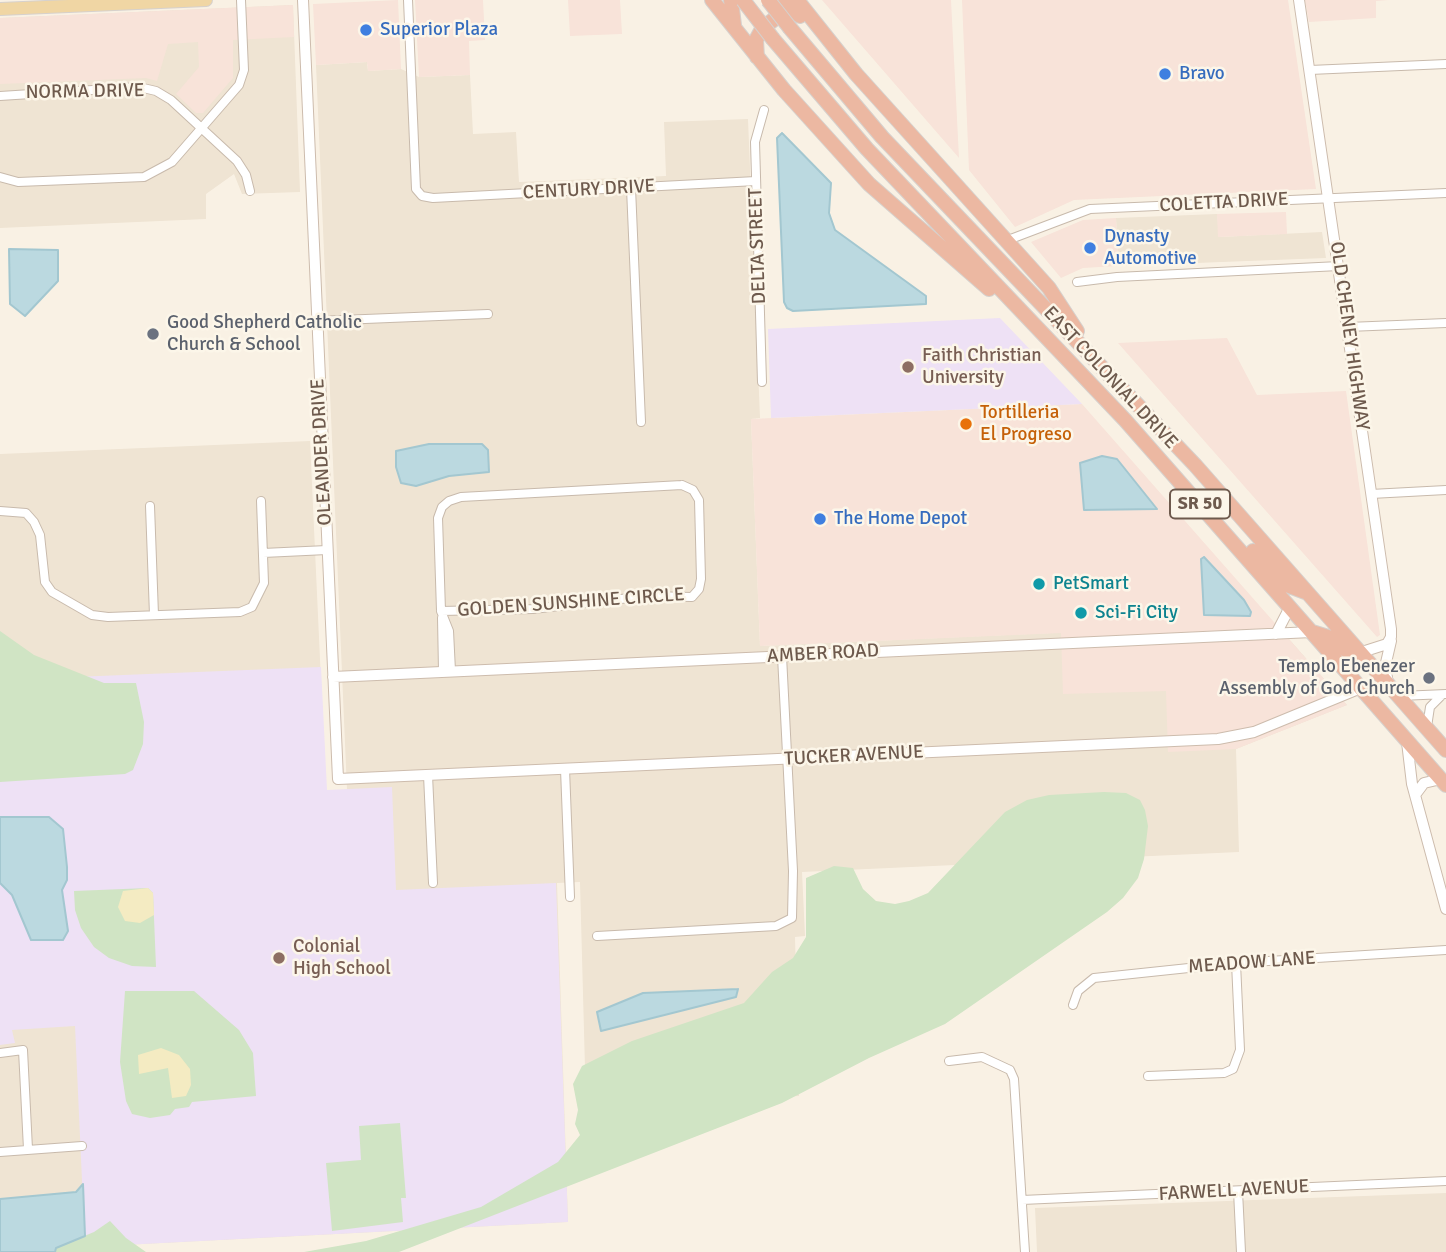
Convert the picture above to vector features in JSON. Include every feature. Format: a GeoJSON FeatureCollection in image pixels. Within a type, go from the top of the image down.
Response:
{"type":"FeatureCollection","features":[{"type":"Feature","properties":{"kind":"highway"},"geometry":{"type":"LineString","coordinates":[[712,0],[810,120],[895,209],[1026,317]]}},
{"type":"Feature","properties":{"kind":"highway"},"geometry":{"type":"LineString","coordinates":[[731,0],[730,11],[737,33]]}},
{"type":"Feature","properties":{"kind":"highway","name":"EAST COLONIAL DRIVE"},"geometry":{"type":"LineString","coordinates":[[743,0],[867,149],[1125,419],[1444,782]]}},
{"type":"Feature","properties":{"kind":"highway","name":"EAST COLONIAL DRIVE"},"geometry":{"type":"LineString","coordinates":[[768,0],[882,136],[1195,465],[1446,750]]}},
{"type":"Feature","properties":{"kind":"highway"},"geometry":{"type":"LineString","coordinates":[[779,0],[801,6],[1008,240],[1049,288],[1094,359]]}},
{"type":"Feature","properties":{"kind":"highway"},"geometry":{"type":"LineString","coordinates":[[757,57],[756,40],[762,29],[778,16],[801,6]]}},
{"type":"Feature","properties":{"kind":"highway"},"geometry":{"type":"LineString","coordinates":[[1125,419],[1150,432],[1195,465]]}},
{"type":"Feature","properties":{"kind":"highway"},"geometry":{"type":"LineString","coordinates":[[1218,525],[1229,525],[1284,584],[1307,592]]}},
{"type":"Feature","properties":{"kind":"highway"},"geometry":{"type":"LineString","coordinates":[[1312,632],[1331,638],[1393,688]]}},
{"type":"Feature","properties":{"kind":"main road"},"geometry":{"type":"LineString","coordinates":[[0,9],[206,0]]}},
{"type":"Feature","properties":{"kind":"street"},"geometry":{"type":"LineString","coordinates":[[0,177],[18,182],[144,177],[172,162],[239,85],[244,70],[241,0]]}},
{"type":"Feature","properties":{"kind":"street","name":"OLEANDER DRIVE"},"geometry":{"type":"LineString","coordinates":[[303,0],[338,779]]}},
{"type":"Feature","properties":{"kind":"street","name":"CENTURY DRIVE"},"geometry":{"type":"LineString","coordinates":[[408,0],[416,189],[422,196],[433,198],[756,181]]}},
{"type":"Feature","properties":{"kind":"street","name":"OLD CHENEY HIGHWAY"},"geometry":{"type":"LineString","coordinates":[[1299,0],[1391,637],[1385,667],[1393,688]]}},
{"type":"Feature","properties":{"kind":"street"},"geometry":{"type":"LineString","coordinates":[[1310,70],[1446,64]]}},
{"type":"Feature","properties":{"kind":"street","name":"NORMA DRIVE"},"geometry":{"type":"LineString","coordinates":[[0,96],[139,87],[156,92],[171,100],[237,161],[246,176],[250,191]]}},
{"type":"Feature","properties":{"kind":"street","name":"DELTA STREET"},"geometry":{"type":"LineString","coordinates":[[762,382],[756,130],[764,110]]}},
{"type":"Feature","properties":{"kind":"street"},"geometry":{"type":"LineString","coordinates":[[631,188],[641,422]]}},
{"type":"Feature","properties":{"kind":"street","name":"COLETTA DRIVE"},"geometry":{"type":"LineString","coordinates":[[1008,240],[1090,209],[1446,193]]}},
{"type":"Feature","properties":{"kind":"street"},"geometry":{"type":"LineString","coordinates":[[1077,282],[1117,277],[1339,266]]}},
{"type":"Feature","properties":{"kind":"street"},"geometry":{"type":"LineString","coordinates":[[316,321],[488,314]]}},
{"type":"Feature","properties":{"kind":"street"},"geometry":{"type":"LineString","coordinates":[[1348,327],[1446,323]]}},
{"type":"Feature","properties":{"kind":"street","name":"GOLDEN SUNSHINE CIRCLE"},"geometry":{"type":"LineString","coordinates":[[442,611],[533,609],[619,597],[692,597],[699,589],[701,579],[699,500],[692,489],[682,485],[461,497],[449,501],[442,507],[438,518],[442,611],[447,671]]}},
{"type":"Feature","properties":{"kind":"street"},"geometry":{"type":"LineString","coordinates":[[1371,494],[1446,490]]}},
{"type":"Feature","properties":{"kind":"street"},"geometry":{"type":"LineString","coordinates":[[0,511],[26,513],[34,522],[40,535],[46,582],[52,593],[92,615],[240,612],[252,607],[264,583],[261,500]]}},
{"type":"Feature","properties":{"kind":"street"},"geometry":{"type":"LineString","coordinates":[[150,506],[154,615]]}},
{"type":"Feature","properties":{"kind":"street"},"geometry":{"type":"LineString","coordinates":[[263,553],[327,550]]}},
{"type":"Feature","properties":{"kind":"street"},"geometry":{"type":"LineString","coordinates":[[1276,634],[1290,607]]}},
{"type":"Feature","properties":{"kind":"street","name":"AMBER ROAD"},"geometry":{"type":"LineString","coordinates":[[333,677],[1312,632]]}},
{"type":"Feature","properties":{"kind":"street"},"geometry":{"type":"LineString","coordinates":[[1362,652],[1387,645],[1391,637]]}},
{"type":"Feature","properties":{"kind":"street"},"geometry":{"type":"LineString","coordinates":[[597,936],[776,926],[792,919],[794,907],[782,656]]}},
{"type":"Feature","properties":{"kind":"street","name":"TUCKER AVENUE"},"geometry":{"type":"LineString","coordinates":[[338,779],[1217,739],[1254,732],[1361,688]]}},
{"type":"Feature","properties":{"kind":"street"},"geometry":{"type":"LineString","coordinates":[[1393,688],[1445,694]]}},
{"type":"Feature","properties":{"kind":"street"},"geometry":{"type":"LineString","coordinates":[[1427,727],[1430,707],[1445,694]]}},
{"type":"Feature","properties":{"kind":"street"},"geometry":{"type":"LineString","coordinates":[[1406,739],[1415,795],[1446,909]]}},
{"type":"Feature","properties":{"kind":"street"},"geometry":{"type":"LineString","coordinates":[[565,769],[570,897]]}},
{"type":"Feature","properties":{"kind":"street"},"geometry":{"type":"LineString","coordinates":[[428,775],[433,883]]}},
{"type":"Feature","properties":{"kind":"street"},"geometry":{"type":"LineString","coordinates":[[1415,795],[1424,783],[1444,782]]}},
{"type":"Feature","properties":{"kind":"street","name":"MEADOW LANE"},"geometry":{"type":"LineString","coordinates":[[1073,1005],[1078,991],[1094,978],[1236,963],[1446,950]]}},
{"type":"Feature","properties":{"kind":"street"},"geometry":{"type":"LineString","coordinates":[[1148,1076],[1224,1073],[1233,1069],[1240,1050],[1236,963]]}},
{"type":"Feature","properties":{"kind":"street"},"geometry":{"type":"LineString","coordinates":[[0,1053],[23,1051],[28,1149]]}},
{"type":"Feature","properties":{"kind":"street"},"geometry":{"type":"LineString","coordinates":[[948,1061],[982,1057],[1010,1070],[1018,1104],[1024,1252]]}},
{"type":"Feature","properties":{"kind":"street"},"geometry":{"type":"LineString","coordinates":[[0,1152],[82,1146]]}},
{"type":"Feature","properties":{"kind":"street","name":"FARWELL AVENUE"},"geometry":{"type":"LineString","coordinates":[[1022,1200],[1446,1181]]}},
{"type":"Feature","properties":{"kind":"street"},"geometry":{"type":"LineString","coordinates":[[1238,1191],[1241,1252]]}},
{"type":"Feature","properties":{"kind":"shaded area","name":"Superior Plaza"},"geometry":{"type":"Polygon","coordinates":[[[398,0],[401,69],[368,71],[367,62],[316,65],[313,4],[398,0]]]}},
{"type":"Feature","properties":{"kind":"shaded area"},"geometry":{"type":"Polygon","coordinates":[[[415,0],[483,0],[485,40],[469,41],[470,75],[419,77],[415,0]]]}},
{"type":"Feature","properties":{"kind":"shaded area"},"geometry":{"type":"Polygon","coordinates":[[[568,0],[620,0],[622,34],[570,36],[568,0]]]}},
{"type":"Feature","properties":{"kind":"shaded area"},"geometry":{"type":"Polygon","coordinates":[[[822,0],[951,0],[959,158],[822,0]]]}},
{"type":"Feature","properties":{"kind":"shaded area"},"geometry":{"type":"Polygon","coordinates":[[[962,0],[1288,0],[1316,189],[1074,200],[1015,227],[969,170],[962,0]]]}},
{"type":"Feature","properties":{"kind":"shaded area"},"geometry":{"type":"Polygon","coordinates":[[[1305,0],[1389,0],[1376,1],[1376,18],[1309,22],[1305,0]]]}},
{"type":"Feature","properties":{"kind":"shaded area"},"geometry":{"type":"Polygon","coordinates":[[[293,5],[300,192],[242,194],[234,174],[206,194],[206,219],[0,228],[0,18],[293,5]]]}},
{"type":"Feature","properties":{"kind":"shaded area"},"geometry":{"type":"Polygon","coordinates":[[[293,5],[294,37],[233,40],[233,78],[203,113],[196,113],[176,94],[199,67],[198,42],[168,44],[157,81],[146,78],[0,84],[0,18],[293,5]]]}},
{"type":"Feature","properties":{"kind":"shaded area"},"geometry":{"type":"Polygon","coordinates":[[[367,62],[368,71],[401,69],[419,77],[470,75],[473,134],[516,132],[519,182],[666,176],[664,122],[748,119],[760,418],[751,419],[760,646],[1275,623],[1347,705],[1236,749],[1239,852],[802,872],[805,936],[795,937],[799,1096],[586,1106],[580,882],[557,883],[568,1222],[85,1247],[83,1185],[73,1193],[0,1199],[0,454],[310,441],[326,790],[347,790],[316,65],[367,62]]]}},
{"type":"Feature","properties":{"kind":"shaded area"},"geometry":{"type":"Polygon","coordinates":[[[1286,212],[1287,234],[1218,237],[1217,214],[1286,212]]]}},
{"type":"Feature","properties":{"kind":"shaded area"},"geometry":{"type":"Polygon","coordinates":[[[1217,214],[1219,237],[1322,232],[1326,258],[1118,266],[1116,218],[1217,214]]]}},
{"type":"Feature","properties":{"kind":"shaded area"},"geometry":{"type":"Polygon","coordinates":[[[1116,218],[1118,266],[1083,268],[1061,278],[1031,242],[1083,220],[1116,218]]]}},
{"type":"Feature","properties":{"kind":"shaded area","name":"Faith Christian University"},"geometry":{"type":"Polygon","coordinates":[[[1000,318],[1082,404],[771,418],[768,329],[1000,318]]]}},
{"type":"Feature","properties":{"kind":"shaded area"},"geometry":{"type":"Polygon","coordinates":[[[1227,338],[1257,395],[1346,391],[1380,635],[1377,637],[1118,343],[1227,338]]]}},
{"type":"Feature","properties":{"kind":"shaded area"},"geometry":{"type":"Polygon","coordinates":[[[1082,404],[1347,705],[1236,749],[1168,752],[1166,691],[1063,694],[1061,633],[760,646],[751,419],[1082,404]]]}},
{"type":"Feature","properties":{"kind":"shaded area","name":"Colonial High School"},"geometry":{"type":"Polygon","coordinates":[[[321,667],[327,790],[392,787],[396,890],[556,883],[568,1222],[85,1247],[75,1026],[12,1030],[15,1043],[0,1045],[0,680],[321,667]]]}},
{"type":"Feature","properties":{"kind":"shaded area"},"geometry":{"type":"Polygon","coordinates":[[[1446,1193],[1446,1252],[1037,1252],[1035,1208],[1446,1193]]]}},
{"type":"Feature","properties":{"kind":"green space"},"geometry":{"type":"Polygon","coordinates":[[[0,631],[34,655],[104,683],[136,683],[144,722],[143,744],[133,770],[125,774],[0,782],[0,631]]]}},
{"type":"Feature","properties":{"kind":"green space"},"geometry":{"type":"Polygon","coordinates":[[[1126,793],[1140,800],[1145,810],[1148,826],[1144,859],[1138,878],[1123,898],[1107,912],[945,1024],[869,1058],[782,1103],[399,1252],[304,1252],[366,1241],[481,1207],[558,1162],[580,1135],[575,1124],[578,1110],[573,1084],[582,1066],[632,1041],[744,1003],[772,972],[793,958],[806,937],[806,878],[834,866],[853,868],[863,889],[876,901],[895,904],[909,901],[928,893],[1005,812],[1027,800],[1049,795],[1126,793]]]}},
{"type":"Feature","properties":{"kind":"green space"},"geometry":{"type":"Polygon","coordinates":[[[148,888],[153,893],[156,967],[132,966],[109,958],[94,947],[81,928],[75,910],[74,891],[148,888]]]}},
{"type":"Feature","properties":{"kind":"green space"},"geometry":{"type":"Polygon","coordinates":[[[125,991],[194,991],[239,1030],[253,1053],[256,1096],[192,1102],[189,1107],[175,1109],[170,1115],[150,1118],[132,1114],[126,1101],[120,1062],[125,991]]]}},
{"type":"Feature","properties":{"kind":"green space"},"geometry":{"type":"Polygon","coordinates":[[[400,1123],[406,1198],[401,1198],[403,1222],[332,1231],[326,1163],[361,1160],[359,1126],[400,1123]]]}},
{"type":"Feature","properties":{"kind":"green space"},"geometry":{"type":"Polygon","coordinates":[[[110,1221],[126,1238],[146,1252],[55,1252],[55,1248],[94,1232],[110,1221]]]}},
{"type":"Feature","properties":{"kind":"sand"},"geometry":{"type":"Polygon","coordinates":[[[148,888],[153,893],[154,915],[140,923],[125,921],[118,907],[123,891],[148,888]]]}},
{"type":"Feature","properties":{"kind":"sand"},"geometry":{"type":"Polygon","coordinates":[[[161,1048],[179,1055],[190,1069],[191,1085],[186,1096],[172,1098],[168,1068],[139,1074],[138,1055],[161,1048]]]}},
{"type":"Feature","properties":{"kind":"water"},"geometry":{"type":"Polygon","coordinates":[[[782,133],[831,183],[829,213],[835,230],[926,296],[926,304],[793,311],[787,308],[784,302],[777,138],[782,133]]]}},
{"type":"Feature","properties":{"kind":"water"},"geometry":{"type":"Polygon","coordinates":[[[9,249],[58,250],[58,281],[25,316],[10,304],[9,249]]]}},
{"type":"Feature","properties":{"kind":"water"},"geometry":{"type":"Polygon","coordinates":[[[429,444],[482,444],[488,450],[489,472],[449,476],[416,486],[401,483],[396,467],[396,451],[429,444]]]}},
{"type":"Feature","properties":{"kind":"water"},"geometry":{"type":"Polygon","coordinates":[[[1102,456],[1117,459],[1157,509],[1084,510],[1080,463],[1102,456]]]}},
{"type":"Feature","properties":{"kind":"water"},"geometry":{"type":"Polygon","coordinates":[[[1204,557],[1244,600],[1251,612],[1250,616],[1204,615],[1201,559],[1204,557]]]}},
{"type":"Feature","properties":{"kind":"water"},"geometry":{"type":"Polygon","coordinates":[[[0,817],[49,817],[63,829],[67,880],[62,890],[68,931],[63,940],[31,940],[12,895],[0,883],[0,817]]]}},
{"type":"Feature","properties":{"kind":"water"},"geometry":{"type":"Polygon","coordinates":[[[738,989],[736,997],[601,1031],[597,1012],[643,993],[738,989]]]}},
{"type":"Feature","properties":{"kind":"water"},"geometry":{"type":"Polygon","coordinates":[[[83,1184],[85,1236],[56,1248],[55,1252],[0,1252],[0,1199],[76,1192],[83,1184]]]}},
{"type":"Feature","properties":{"kind":"place","name":"Superior Plaza"},"geometry":{"type":"Point","coordinates":[366,30]}},
{"type":"Feature","properties":{"kind":"place","name":"Bravo"},"geometry":{"type":"Point","coordinates":[1165,74]}},
{"type":"Feature","properties":{"kind":"place","name":"Dynasty Automotive"},"geometry":{"type":"Point","coordinates":[1090,248]}},
{"type":"Feature","properties":{"kind":"place","name":"Good Shepherd Catholic Church & School"},"geometry":{"type":"Point","coordinates":[153,334]}},
{"type":"Feature","properties":{"kind":"place","name":"Faith Christian University"},"geometry":{"type":"Point","coordinates":[908,367]}},
{"type":"Feature","properties":{"kind":"place","name":"Tortilleria El Progreso"},"geometry":{"type":"Point","coordinates":[966,424]}},
{"type":"Feature","properties":{"kind":"place","name":"The Home Depot"},"geometry":{"type":"Point","coordinates":[820,519]}},
{"type":"Feature","properties":{"kind":"place","name":"PetSmart"},"geometry":{"type":"Point","coordinates":[1039,584]}},
{"type":"Feature","properties":{"kind":"place","name":"Sci-Fi City"},"geometry":{"type":"Point","coordinates":[1081,613]}},
{"type":"Feature","properties":{"kind":"place","name":"Templo Ebenezer Assembly of God Church"},"geometry":{"type":"Point","coordinates":[1429,678]}},
{"type":"Feature","properties":{"kind":"place","name":"Colonial High School"},"geometry":{"type":"Point","coordinates":[279,958]}}]}
